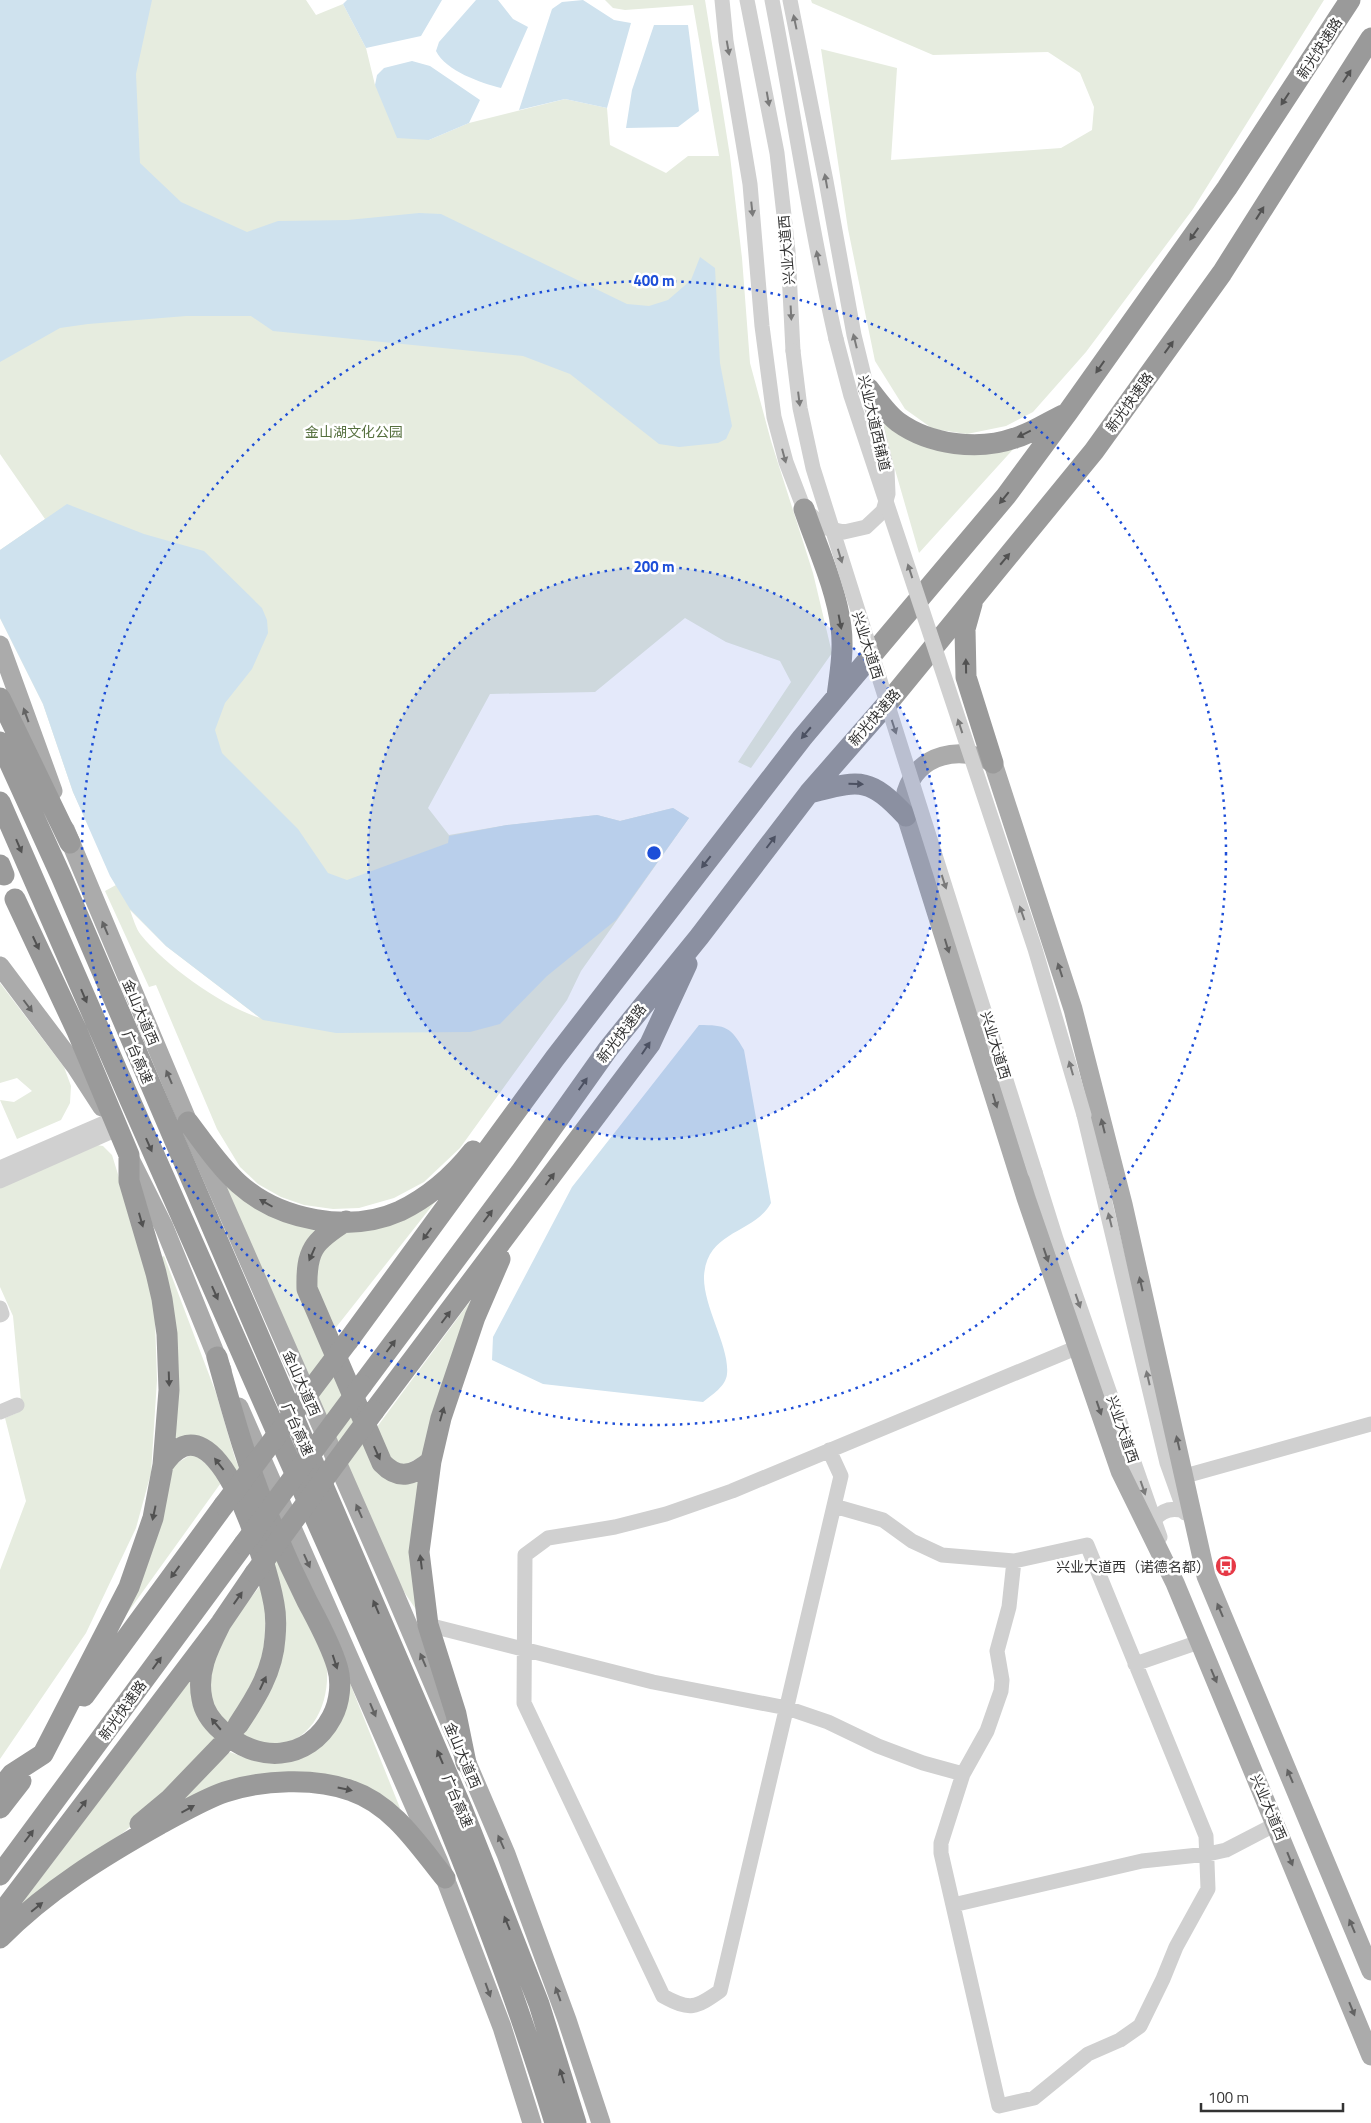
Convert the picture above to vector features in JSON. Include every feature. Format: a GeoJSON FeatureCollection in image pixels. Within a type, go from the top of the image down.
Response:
{"type":"FeatureCollection","features":[{"type":"Feature","properties":{"kind":"highway","name":"新光快速路"},"geometry":{"type":"LineString","coordinates":[[43,1754],[224,1505],[634,956],[802,738],[1006,496],[1227,188],[1350,0]]}},
{"type":"Feature","properties":{"kind":"highway","name":"新光快速路"},"geometry":{"type":"LineString","coordinates":[[0,1875],[520,1173],[608,1049],[699,937],[809,793],[892,698],[1094,451],[1216,281],[1371,38]]}},
{"type":"Feature","properties":{"kind":"highway"},"geometry":{"type":"LineString","coordinates":[[868,388],[898,422],[936,440],[953,443],[972,444],[1015,439],[1068,412]]}},
{"type":"Feature","properties":{"kind":"highway"},"geometry":{"type":"LineString","coordinates":[[804,509],[832,591],[841,626],[842,653],[837,696]]}},
{"type":"Feature","properties":{"kind":"highway"},"geometry":{"type":"LineString","coordinates":[[974,596],[966,629],[966,677],[993,763]]}},
{"type":"Feature","properties":{"kind":"highway"},"geometry":{"type":"LineString","coordinates":[[0,698],[70,843]]}},
{"type":"Feature","properties":{"kind":"highway","name":"广台高速"},"geometry":{"type":"LineString","coordinates":[[0,742],[61,876],[463,1811],[539,2004],[576,2123]]}},
{"type":"Feature","properties":{"kind":"highway"},"geometry":{"type":"LineString","coordinates":[[809,793],[847,784],[861,783],[874,786],[889,798],[906,816]]}},
{"type":"Feature","properties":{"kind":"highway","name":"广台高速"},"geometry":{"type":"LineString","coordinates":[[0,802],[418,1755],[490,1933],[555,2123]]}},
{"type":"Feature","properties":{"kind":"highway"},"geometry":{"type":"LineString","coordinates":[[0,1808],[43,1754],[129,1587],[153,1518],[163,1465],[169,1390],[167,1334],[156,1273],[129,1180],[129,1155],[77,1031],[15,899]]}},
{"type":"Feature","properties":{"kind":"highway"},"geometry":{"type":"LineString","coordinates":[[0,1915],[220,1623],[374,1411],[650,1044],[699,937]]}},
{"type":"Feature","properties":{"kind":"highway"},"geometry":{"type":"LineString","coordinates":[[188,1122],[227,1172],[239,1184],[262,1201],[306,1219],[346,1221],[398,1212],[438,1188],[472,1153],[584,1005],[634,956]]}},
{"type":"Feature","properties":{"kind":"highway"},"geometry":{"type":"LineString","coordinates":[[466,1763],[456,1714],[428,1625],[419,1552],[431,1461],[444,1409],[474,1317],[521,1218]]}},
{"type":"Feature","properties":{"kind":"highway"},"geometry":{"type":"LineString","coordinates":[[346,1221],[322,1236],[310,1252],[306,1270],[306,1289],[382,1463],[389,1471],[402,1476],[412,1475],[431,1461]]}},
{"type":"Feature","properties":{"kind":"highway"},"geometry":{"type":"LineString","coordinates":[[216,1357],[246,1459],[296,1580],[325,1635],[337,1667],[339,1695],[333,1716],[323,1731],[304,1747],[282,1754],[261,1754],[229,1738],[207,1713],[202,1700],[202,1670],[206,1654],[220,1623]]}},
{"type":"Feature","properties":{"kind":"highway"},"geometry":{"type":"LineString","coordinates":[[163,1465],[168,1457],[187,1447],[198,1446],[207,1450],[228,1476],[259,1543],[275,1606],[275,1638],[272,1661],[265,1680],[254,1701],[238,1724]]}},
{"type":"Feature","properties":{"kind":"highway"},"geometry":{"type":"LineString","coordinates":[[104,1855],[170,1799],[221,1746]]}},
{"type":"Feature","properties":{"kind":"highway"},"geometry":{"type":"LineString","coordinates":[[0,1790],[12,1774],[43,1754]]}},
{"type":"Feature","properties":{"kind":"highway"},"geometry":{"type":"LineString","coordinates":[[0,1938],[75,1875],[104,1855],[199,1802],[224,1792],[247,1786],[299,1783],[353,1791],[390,1812],[445,1878]]}},
{"type":"Feature","properties":{"kind":"main road","name":"金山大道西"},"geometry":{"type":"LineString","coordinates":[[0,645],[43,761],[70,843],[188,1122],[506,1854],[567,2020],[601,2123]]}},
{"type":"Feature","properties":{"kind":"main road"},"geometry":{"type":"LineString","coordinates":[[1175,1583],[1120,1471],[1026,1198],[906,816],[906,792],[914,776],[943,754],[961,752],[980,755],[993,763],[1073,1009],[1123,1204],[1206,1576]]}},
{"type":"Feature","properties":{"kind":"main road"},"geometry":{"type":"LineString","coordinates":[[0,966],[76,1067],[129,1155],[164,1227],[216,1357],[351,1658],[445,1878],[502,2027],[530,2118]]}},
{"type":"Feature","properties":{"kind":"main road","name":"兴业大道西"},"geometry":{"type":"LineString","coordinates":[[1206,1576],[1371,1971]]}},
{"type":"Feature","properties":{"kind":"main road","name":"兴业大道西"},"geometry":{"type":"LineString","coordinates":[[1175,1583],[1371,2056]]}},
{"type":"Feature","properties":{"kind":"main road"},"geometry":{"type":"LineString","coordinates":[[567,2020],[613,2123]]}},
{"type":"Feature","properties":{"kind":"street","name":"兴业大道西铺道"},"geometry":{"type":"LineString","coordinates":[[722,0],[726,41],[750,184],[762,326],[774,417],[786,462],[804,509],[826,528],[844,532],[866,527],[883,511],[888,494],[887,470],[854,335],[790,0]]}},
{"type":"Feature","properties":{"kind":"street","name":"兴业大道西"},"geometry":{"type":"LineString","coordinates":[[747,0],[777,153],[788,251],[792,351],[800,408],[812,468],[1056,1239],[1175,1583]]}},
{"type":"Feature","properties":{"kind":"street","name":"兴业大道西"},"geometry":{"type":"LineString","coordinates":[[772,0],[799,140],[817,256],[851,396],[1035,949],[1084,1115],[1167,1463],[1206,1576]]}},
{"type":"Feature","properties":{"kind":"street"},"geometry":{"type":"LineString","coordinates":[[0,1168],[112,1125]]}},
{"type":"Feature","properties":{"kind":"street"},"geometry":{"type":"LineString","coordinates":[[0,1181],[112,1125]]}},
{"type":"Feature","properties":{"kind":"street"},"geometry":{"type":"LineString","coordinates":[[0,1308],[2,1314],[0,1315]]}},
{"type":"Feature","properties":{"kind":"street"},"geometry":{"type":"LineString","coordinates":[[829,1450],[841,1476],[720,1991],[702,2004],[682,2006],[664,1996],[524,1703],[525,1555],[548,1538],[614,1527],[666,1514],[732,1491],[829,1450],[1078,1347]]}},
{"type":"Feature","properties":{"kind":"street"},"geometry":{"type":"LineString","coordinates":[[0,1412],[16,1405]]}},
{"type":"Feature","properties":{"kind":"street"},"geometry":{"type":"LineString","coordinates":[[1185,1476],[1371,1424]]}},
{"type":"Feature","properties":{"kind":"street"},"geometry":{"type":"LineString","coordinates":[[834,1506],[883,1520],[912,1541],[942,1555],[1014,1561],[1087,1545],[1206,1836],[1208,1889],[1176,1946],[1163,1979],[1140,2026],[1120,2040],[1088,2054],[1034,2098],[999,2106],[941,1853],[941,1843],[963,1774],[987,1731],[1001,1691],[1002,1680],[998,1651],[1009,1607],[1014,1561]]}},
{"type":"Feature","properties":{"kind":"street"},"geometry":{"type":"LineString","coordinates":[[1154,1520],[1160,1513],[1175,1508],[1184,1512]]}},
{"type":"Feature","properties":{"kind":"street"},"geometry":{"type":"LineString","coordinates":[[428,1625],[653,1682],[786,1708],[828,1722],[878,1746],[923,1763],[963,1774]]}},
{"type":"Feature","properties":{"kind":"street"},"geometry":{"type":"LineString","coordinates":[[1135,1664],[1199,1642]]}},
{"type":"Feature","properties":{"kind":"street"},"geometry":{"type":"LineString","coordinates":[[953,1905],[1142,1861],[1208,1854],[1226,1850],[1276,1824]]}},
{"type":"Feature","properties":{"kind":"green space","name":"金山湖文化公园"},"geometry":{"type":"Polygon","coordinates":[[[0,0],[306,0],[316,15],[343,4],[366,48],[375,85],[429,140],[469,123],[565,99],[607,108],[610,145],[666,173],[688,156],[719,156],[693,5],[625,10],[613,8],[605,0],[705,0],[730,156],[742,258],[750,363],[771,441],[813,573],[832,653],[751,768],[738,762],[791,682],[780,661],[726,642],[685,618],[595,692],[490,694],[428,808],[449,835],[507,825],[597,815],[620,821],[673,808],[689,818],[581,971],[567,1000],[460,1148],[424,1182],[394,1198],[359,1208],[333,1209],[304,1205],[281,1197],[258,1184],[240,1167],[217,1129],[156,985],[149,987],[105,891],[116,885],[73,792],[43,704],[0,618],[0,550],[45,519],[0,454],[0,0]],[[130,910],[141,935],[180,972],[212,995],[260,1018],[166,946],[130,910]]]}},
{"type":"Feature","properties":{"kind":"green space"},"geometry":{"type":"Polygon","coordinates":[[[811,0],[1324,0],[1193,209],[1086,352],[1033,412],[1006,426],[967,434],[933,429],[905,409],[875,361],[848,229],[821,49],[897,68],[891,160],[1061,148],[1092,130],[1094,107],[1080,73],[1048,52],[933,55],[812,3],[811,0]]]}},
{"type":"Feature","properties":{"kind":"green space"},"geometry":{"type":"Polygon","coordinates":[[[879,414],[905,437],[1017,445],[919,553],[879,414]]]}},
{"type":"Feature","properties":{"kind":"green space"},"geometry":{"type":"Polygon","coordinates":[[[0,983],[64,1067],[71,1086],[70,1103],[61,1120],[17,1139],[0,1100],[14,1102],[32,1091],[17,1078],[0,1083],[0,983]]]}},
{"type":"Feature","properties":{"kind":"green space"},"geometry":{"type":"Polygon","coordinates":[[[97,1145],[103,1146],[112,1155],[154,1291],[157,1380],[151,1473],[136,1528],[86,1633],[0,1759],[0,1570],[26,1501],[5,1418],[17,1413],[21,1401],[13,1316],[0,1287],[0,1188],[97,1145]]]}},
{"type":"Feature","properties":{"kind":"green space"},"geometry":{"type":"Polygon","coordinates":[[[219,1172],[326,1227],[302,1259],[382,1472],[420,1478],[417,1611],[396,1580],[219,1172]]]}},
{"type":"Feature","properties":{"kind":"green space"},"geometry":{"type":"Polygon","coordinates":[[[435,1202],[330,1335],[319,1310],[314,1256],[326,1239],[435,1202]]]}},
{"type":"Feature","properties":{"kind":"green space"},"geometry":{"type":"Polygon","coordinates":[[[164,1256],[216,1393],[235,1458],[279,1565],[326,1660],[326,1689],[323,1704],[317,1717],[299,1737],[286,1743],[266,1745],[236,1736],[282,1638],[225,1458],[170,1445],[157,1259],[164,1256]]]}},
{"type":"Feature","properties":{"kind":"green space"},"geometry":{"type":"Polygon","coordinates":[[[480,1288],[425,1454],[398,1469],[374,1431],[480,1288]]]}},
{"type":"Feature","properties":{"kind":"green space"},"geometry":{"type":"Polygon","coordinates":[[[194,1453],[223,1480],[118,1626],[167,1469],[194,1453]]]}},
{"type":"Feature","properties":{"kind":"green space"},"geometry":{"type":"Polygon","coordinates":[[[261,1585],[266,1592],[264,1666],[226,1729],[214,1708],[208,1689],[209,1670],[214,1652],[223,1635],[234,1618],[261,1585]]]}},
{"type":"Feature","properties":{"kind":"green space"},"geometry":{"type":"Polygon","coordinates":[[[343,1666],[400,1808],[396,1810],[354,1784],[176,1803],[230,1752],[243,1757],[314,1738],[343,1666]]]}},
{"type":"Feature","properties":{"kind":"green space"},"geometry":{"type":"Polygon","coordinates":[[[196,1672],[220,1739],[176,1787],[124,1832],[19,1907],[196,1672]]]}},
{"type":"Feature","properties":{"kind":"water"},"geometry":{"type":"Polygon","coordinates":[[[0,0],[152,0],[136,74],[140,163],[181,202],[247,232],[278,221],[348,220],[419,213],[441,214],[627,304],[649,306],[668,300],[691,280],[700,257],[715,268],[720,363],[732,426],[726,439],[718,443],[679,447],[659,444],[570,374],[523,356],[273,331],[251,316],[186,316],[60,328],[0,362],[0,0]]]}},
{"type":"Feature","properties":{"kind":"water"},"geometry":{"type":"Polygon","coordinates":[[[347,0],[442,0],[421,36],[366,48],[343,4],[347,0]]]}},
{"type":"Feature","properties":{"kind":"water"},"geometry":{"type":"Polygon","coordinates":[[[476,0],[498,0],[513,19],[528,27],[501,88],[474,79],[456,70],[448,65],[436,51],[439,42],[476,0]]]}},
{"type":"Feature","properties":{"kind":"water"},"geometry":{"type":"Polygon","coordinates":[[[583,0],[614,20],[631,23],[607,108],[565,99],[519,110],[552,9],[562,2],[583,0]]]}},
{"type":"Feature","properties":{"kind":"water"},"geometry":{"type":"Polygon","coordinates":[[[654,25],[688,25],[699,111],[678,127],[626,128],[632,90],[654,25]]]}},
{"type":"Feature","properties":{"kind":"water"},"geometry":{"type":"Polygon","coordinates":[[[412,61],[430,66],[480,100],[469,123],[429,140],[397,138],[375,85],[377,75],[384,68],[412,61]]]}},
{"type":"Feature","properties":{"kind":"water"},"geometry":{"type":"Polygon","coordinates":[[[67,504],[144,534],[204,551],[262,608],[267,620],[268,633],[252,669],[225,703],[215,730],[222,753],[298,829],[328,873],[347,880],[448,843],[449,836],[507,825],[597,815],[620,821],[673,808],[689,818],[616,920],[547,976],[500,1024],[470,1032],[336,1033],[263,1020],[166,946],[130,909],[110,876],[73,792],[43,704],[0,618],[0,550],[67,504]]]}},
{"type":"Feature","properties":{"kind":"water"},"geometry":{"type":"Polygon","coordinates":[[[699,1025],[727,1029],[735,1036],[744,1050],[771,1203],[754,1221],[722,1241],[713,1250],[707,1261],[704,1276],[705,1288],[725,1352],[727,1374],[724,1382],[718,1390],[703,1402],[543,1384],[492,1360],[493,1337],[572,1187],[699,1025]]]}},
{"type":"Feature","properties":{"kind":"place","name":"兴业大道西（诺德名都）"},"geometry":{"type":"Point","coordinates":[1226,1566]}}]}
